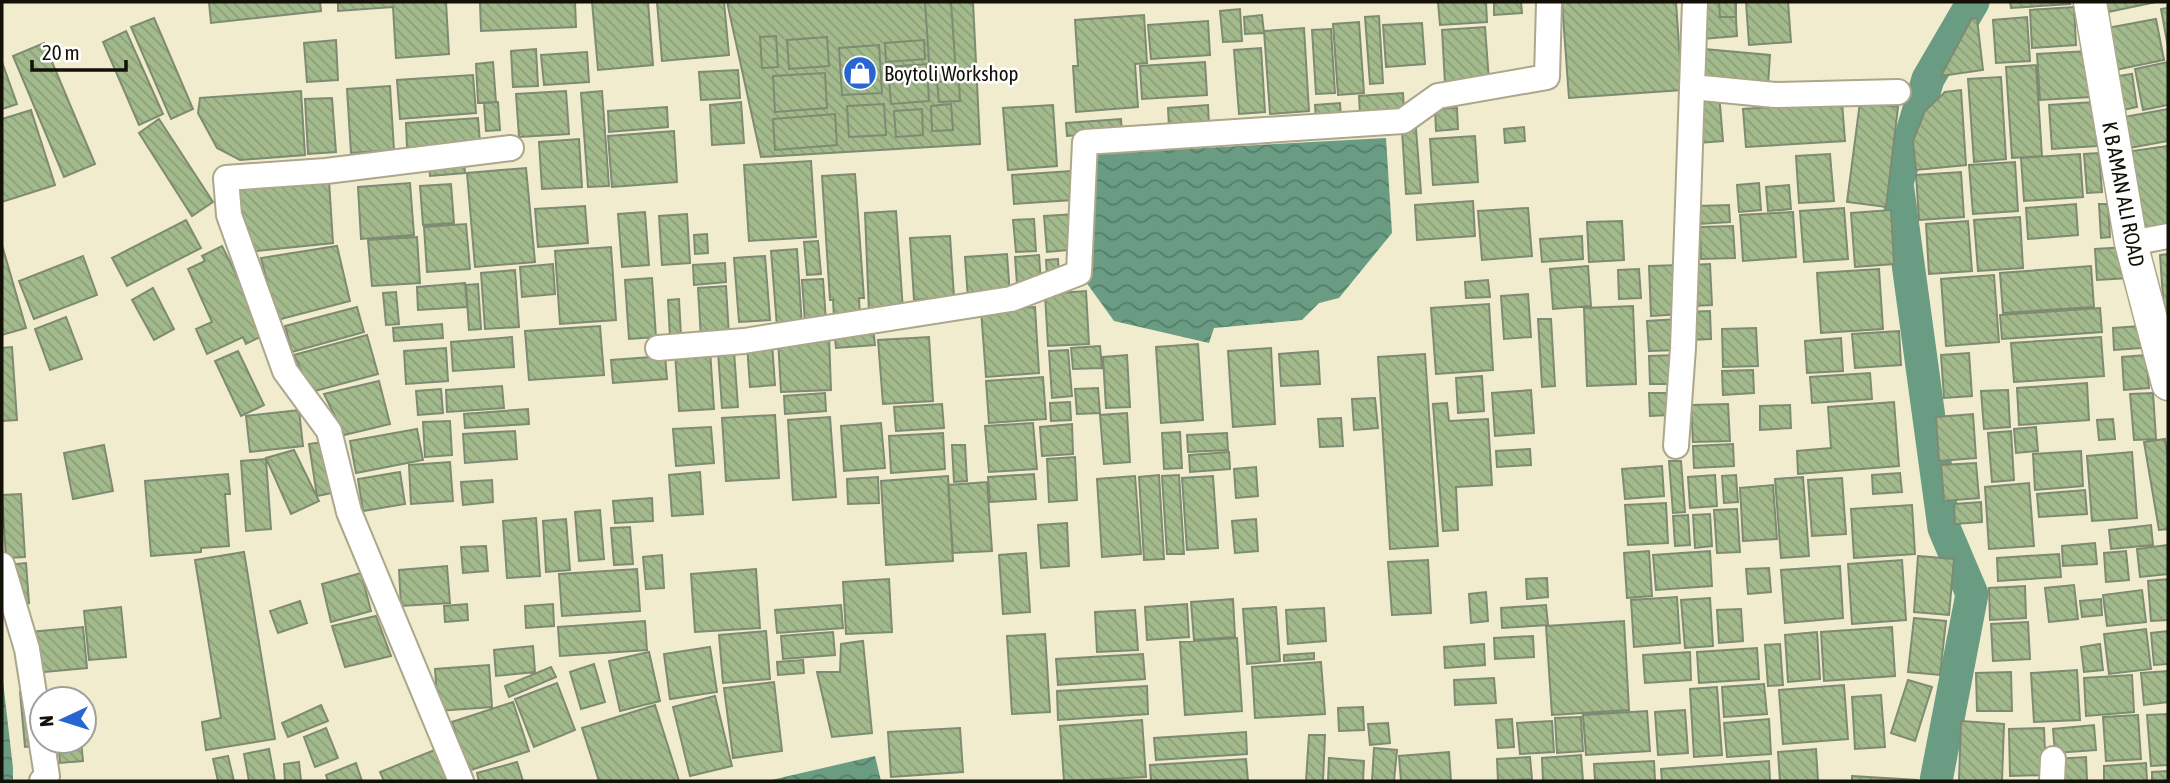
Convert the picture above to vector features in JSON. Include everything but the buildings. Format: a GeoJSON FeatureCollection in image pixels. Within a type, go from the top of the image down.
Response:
{"type":"FeatureCollection","features":[{"type":"Feature","properties":{"kind":"street"},"geometry":{"type":"LineString","coordinates":[[658,348],[744,341],[1011,299],[1079,273],[1085,142],[1403,121],[1438,96],[1548,77],[1549,2]]}},
{"type":"Feature","properties":{"kind":"street"},"geometry":{"type":"LineString","coordinates":[[1676,446],[1684,348],[1695,2]]}},
{"type":"Feature","properties":{"kind":"street","name":"K B AMAN ALI ROAD"},"geometry":{"type":"LineString","coordinates":[[2090,2],[2131,243],[2168,384]]}},
{"type":"Feature","properties":{"kind":"street"},"geometry":{"type":"LineString","coordinates":[[1692,88],[1775,95],[1898,92]]}},
{"type":"Feature","properties":{"kind":"street"},"geometry":{"type":"LineString","coordinates":[[461,781],[349,512],[329,431],[285,371],[229,215],[226,178],[326,171],[511,148]]}},
{"type":"Feature","properties":{"kind":"street"},"geometry":{"type":"LineString","coordinates":[[2131,243],[2168,236]]}},
{"type":"Feature","properties":{"kind":"street"},"geometry":{"type":"LineString","coordinates":[[2,565],[27,649],[47,776],[42,781]]}},
{"type":"Feature","properties":{"kind":"water"},"geometry":{"type":"Polygon","coordinates":[[[1386,138],[1392,233],[1339,298],[1319,303],[1302,320],[1214,328],[1209,343],[1114,321],[1083,278],[1091,154],[1386,138]]]}},
{"type":"Feature","properties":{"kind":"water"},"geometry":{"type":"Polygon","coordinates":[[[2,673],[13,768],[13,781],[2,781],[2,673]]]}},
{"type":"Feature","properties":{"kind":"water"},"geometry":{"type":"Polygon","coordinates":[[[875,756],[881,781],[767,781],[875,756]]]}},
{"type":"Feature","properties":{"kind":"waterway"},"geometry":{"type":"LineString","coordinates":[[1936,781],[1972,594],[1944,528],[1897,183],[1928,79],[1973,2]]}},
{"type":"Feature","properties":{"kind":"place","name":"Boytoli Workshop"},"geometry":{"type":"Point","coordinates":[860,73]}}]}
